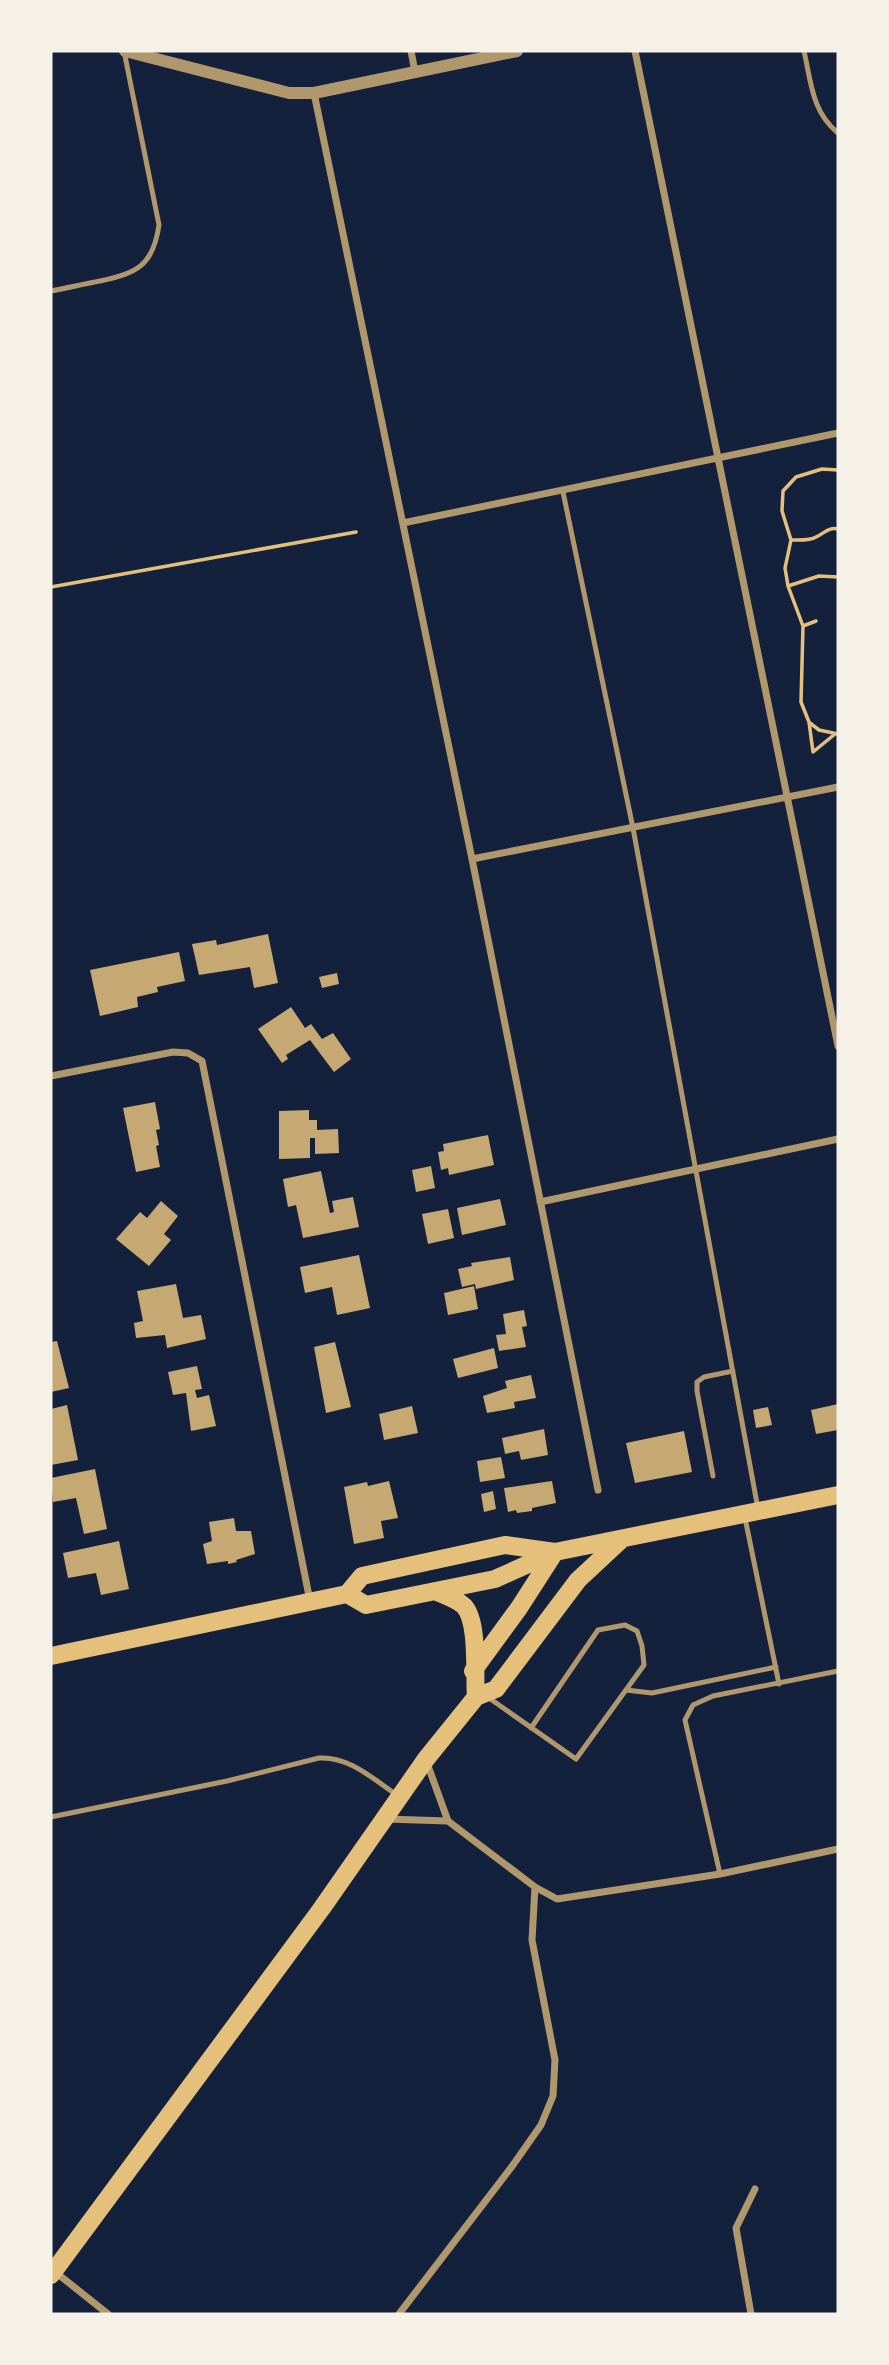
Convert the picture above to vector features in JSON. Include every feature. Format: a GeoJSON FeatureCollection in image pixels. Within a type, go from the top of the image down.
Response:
{"type":"FeatureCollection","features":[{"type":"Feature","properties":{"kind":"main road"},"geometry":{"type":"LineString","coordinates":[[347,1594],[366,1605],[495,1579],[555,1552],[838,1495]]}},
{"type":"Feature","properties":{"kind":"main road"},"geometry":{"type":"LineString","coordinates":[[52,2273],[276,1970],[426,1759],[480,1695],[496,1689],[578,1580],[621,1540]]}},
{"type":"Feature","properties":{"kind":"main road"},"geometry":{"type":"LineString","coordinates":[[51,1656],[347,1594],[362,1576],[505,1545],[555,1552]]}},
{"type":"Feature","properties":{"kind":"main road"},"geometry":{"type":"LineString","coordinates":[[473,1671],[519,1608],[555,1552]]}},
{"type":"Feature","properties":{"kind":"main road"},"geometry":{"type":"LineString","coordinates":[[435,1591],[467,1609],[475,1638],[473,1671],[480,1695]]}},
{"type":"Feature","properties":{"kind":"street"},"geometry":{"type":"LineString","coordinates":[[125,51],[289,93],[314,93],[517,51]]}},
{"type":"Feature","properties":{"kind":"street"},"geometry":{"type":"LineString","coordinates":[[411,51],[415,72]]}},
{"type":"Feature","properties":{"kind":"street"},"geometry":{"type":"LineString","coordinates":[[635,51],[838,1046]]}},
{"type":"Feature","properties":{"kind":"street"},"geometry":{"type":"LineString","coordinates":[[314,93],[472,859],[598,1490]]}},
{"type":"Feature","properties":{"kind":"street"},"geometry":{"type":"LineString","coordinates":[[403,523],[838,433]]}},
{"type":"Feature","properties":{"kind":"street"},"geometry":{"type":"LineString","coordinates":[[472,859],[838,787]]}},
{"type":"Feature","properties":{"kind":"street"},"geometry":{"type":"LineString","coordinates":[[51,1076],[173,1052],[188,1053],[202,1061],[311,1602]]}},
{"type":"Feature","properties":{"kind":"street"},"geometry":{"type":"LineString","coordinates":[[540,1202],[838,1139]]}},
{"type":"Feature","properties":{"kind":"street"},"geometry":{"type":"LineString","coordinates":[[426,1759],[447,1821]]}},
{"type":"Feature","properties":{"kind":"street"},"geometry":{"type":"LineString","coordinates":[[384,1819],[447,1821],[557,1899],[720,1874],[838,1849]]}},
{"type":"Feature","properties":{"kind":"street"},"geometry":{"type":"LineString","coordinates":[[399,2314],[513,2165],[541,2125],[553,2096],[555,2060],[532,1940],[536,1886]]}},
{"type":"Feature","properties":{"kind":"street"},"geometry":{"type":"LineString","coordinates":[[751,2314],[736,2228],[755,2189]]}},
{"type":"Feature","properties":{"kind":"street"},"geometry":{"type":"LineString","coordinates":[[52,2273],[108,2314]]}},
{"type":"Feature","properties":{"kind":"lane"},"geometry":{"type":"LineString","coordinates":[[51,291],[129,275],[142,265],[157,240],[159,225],[125,51]]}},
{"type":"Feature","properties":{"kind":"lane"},"geometry":{"type":"LineString","coordinates":[[804,51],[816,106],[826,123],[838,133]]}},
{"type":"Feature","properties":{"kind":"lane"},"geometry":{"type":"LineString","coordinates":[[563,492],[633,828],[733,1371],[751,1513],[779,1684]]}},
{"type":"Feature","properties":{"kind":"lane"},"geometry":{"type":"LineString","coordinates":[[713,1476],[697,1382],[704,1377],[733,1371]]}},
{"type":"Feature","properties":{"kind":"lane"},"geometry":{"type":"LineString","coordinates":[[480,1695],[576,1759],[643,1665],[642,1646],[637,1631],[625,1625],[598,1630],[531,1728]]}},
{"type":"Feature","properties":{"kind":"lane"},"geometry":{"type":"LineString","coordinates":[[626,1690],[652,1693],[776,1667]]}},
{"type":"Feature","properties":{"kind":"lane"},"geometry":{"type":"LineString","coordinates":[[720,1874],[685,1720],[693,1705],[713,1696],[838,1671]]}},
{"type":"Feature","properties":{"kind":"lane"},"geometry":{"type":"LineString","coordinates":[[51,1817],[227,1781],[319,1758],[335,1757],[400,1797]]}},
{"type":"Feature","properties":{"kind":"path"},"geometry":{"type":"LineString","coordinates":[[837,734],[813,752],[809,722],[801,695],[803,626],[788,586],[785,568],[791,540],[782,510],[783,491],[796,477],[810,471],[838,470]]}},
{"type":"Feature","properties":{"kind":"path"},"geometry":{"type":"LineString","coordinates":[[791,540],[814,538],[833,527],[838,529]]}},
{"type":"Feature","properties":{"kind":"path"},"geometry":{"type":"LineString","coordinates":[[51,587],[356,532]]}},
{"type":"Feature","properties":{"kind":"path"},"geometry":{"type":"LineString","coordinates":[[788,586],[819,576],[838,577]]}},
{"type":"Feature","properties":{"kind":"path"},"geometry":{"type":"LineString","coordinates":[[803,626],[816,621]]}},
{"type":"Feature","properties":{"kind":"path"},"geometry":{"type":"LineString","coordinates":[[809,722],[819,730],[837,734]]}},
{"type":"Feature","properties":{"kind":"building"},"geometry":{"type":"Polygon","coordinates":[[[268,934],[278,983],[254,988],[250,967],[199,975],[192,944],[216,940],[217,945],[268,934]]]}},
{"type":"Feature","properties":{"kind":"building"},"geometry":{"type":"Polygon","coordinates":[[[179,952],[185,981],[157,987],[158,992],[137,997],[138,1007],[100,1016],[90,970],[179,952]]]}},
{"type":"Feature","properties":{"kind":"building"},"geometry":{"type":"Polygon","coordinates":[[[337,973],[339,984],[322,988],[319,977],[337,973]]]}},
{"type":"Feature","properties":{"kind":"building"},"geometry":{"type":"Polygon","coordinates":[[[291,1007],[305,1028],[311,1024],[322,1039],[333,1033],[351,1059],[334,1072],[310,1040],[286,1055],[288,1059],[282,1063],[258,1029],[291,1007]]]}},
{"type":"Feature","properties":{"kind":"building"},"geometry":{"type":"Polygon","coordinates":[[[155,1102],[160,1129],[156,1130],[159,1145],[156,1146],[160,1167],[136,1172],[123,1108],[155,1102]]]}},
{"type":"Feature","properties":{"kind":"building"},"geometry":{"type":"Polygon","coordinates":[[[309,1110],[309,1120],[317,1120],[317,1130],[338,1129],[339,1153],[315,1154],[315,1138],[310,1138],[310,1158],[279,1159],[279,1111],[309,1110]]]}},
{"type":"Feature","properties":{"kind":"building"},"geometry":{"type":"Polygon","coordinates":[[[488,1135],[494,1165],[449,1175],[448,1168],[441,1170],[438,1152],[444,1151],[443,1144],[488,1135]]]}},
{"type":"Feature","properties":{"kind":"building"},"geometry":{"type":"Polygon","coordinates":[[[431,1166],[435,1188],[416,1192],[412,1170],[431,1166]]]}},
{"type":"Feature","properties":{"kind":"building"},"geometry":{"type":"Polygon","coordinates":[[[321,1171],[330,1213],[334,1212],[332,1201],[353,1197],[359,1227],[303,1238],[296,1205],[288,1207],[283,1179],[321,1171]]]}},
{"type":"Feature","properties":{"kind":"building"},"geometry":{"type":"Polygon","coordinates":[[[500,1199],[506,1225],[462,1235],[457,1208],[500,1199]]]}},
{"type":"Feature","properties":{"kind":"building"},"geometry":{"type":"Polygon","coordinates":[[[161,1201],[178,1216],[164,1234],[171,1240],[149,1266],[116,1239],[140,1212],[147,1218],[161,1201]]]}},
{"type":"Feature","properties":{"kind":"building"},"geometry":{"type":"Polygon","coordinates":[[[448,1209],[454,1238],[428,1244],[422,1214],[448,1209]]]}},
{"type":"Feature","properties":{"kind":"building"},"geometry":{"type":"Polygon","coordinates":[[[359,1255],[370,1308],[337,1315],[332,1287],[305,1293],[300,1267],[359,1255]]]}},
{"type":"Feature","properties":{"kind":"building"},"geometry":{"type":"Polygon","coordinates":[[[510,1257],[514,1280],[476,1289],[475,1284],[462,1287],[458,1269],[472,1266],[471,1263],[510,1257]]]}},
{"type":"Feature","properties":{"kind":"building"},"geometry":{"type":"Polygon","coordinates":[[[176,1284],[183,1318],[201,1315],[206,1339],[167,1348],[165,1335],[136,1338],[134,1323],[143,1321],[137,1291],[176,1284]]]}},
{"type":"Feature","properties":{"kind":"building"},"geometry":{"type":"Polygon","coordinates":[[[474,1286],[478,1309],[448,1315],[444,1293],[474,1286]]]}},
{"type":"Feature","properties":{"kind":"building"},"geometry":{"type":"Polygon","coordinates":[[[524,1310],[527,1326],[522,1327],[526,1347],[499,1351],[496,1335],[506,1334],[503,1314],[524,1310]]]}},
{"type":"Feature","properties":{"kind":"building"},"geometry":{"type":"Polygon","coordinates":[[[57,1341],[69,1388],[51,1392],[51,1342],[57,1341]]]}},
{"type":"Feature","properties":{"kind":"building"},"geometry":{"type":"Polygon","coordinates":[[[335,1342],[351,1407],[326,1413],[314,1347],[335,1342]]]}},
{"type":"Feature","properties":{"kind":"building"},"geometry":{"type":"Polygon","coordinates":[[[494,1348],[498,1368],[458,1378],[453,1359],[494,1348]]]}},
{"type":"Feature","properties":{"kind":"building"},"geometry":{"type":"Polygon","coordinates":[[[197,1366],[202,1389],[195,1390],[197,1398],[209,1395],[216,1426],[191,1431],[186,1393],[173,1395],[168,1372],[197,1366]]]}},
{"type":"Feature","properties":{"kind":"building"},"geometry":{"type":"Polygon","coordinates":[[[531,1375],[536,1398],[514,1402],[515,1408],[487,1413],[483,1396],[507,1388],[505,1381],[531,1375]]]}},
{"type":"Feature","properties":{"kind":"building"},"geometry":{"type":"Polygon","coordinates":[[[838,1404],[838,1430],[816,1434],[811,1410],[838,1404]]]}},
{"type":"Feature","properties":{"kind":"building"},"geometry":{"type":"Polygon","coordinates":[[[67,1405],[78,1460],[51,1465],[51,1409],[67,1405]]]}},
{"type":"Feature","properties":{"kind":"building"},"geometry":{"type":"Polygon","coordinates":[[[412,1406],[418,1433],[384,1440],[379,1414],[412,1406]]]}},
{"type":"Feature","properties":{"kind":"building"},"geometry":{"type":"Polygon","coordinates":[[[768,1407],[772,1425],[756,1428],[753,1410],[768,1407]]]}},
{"type":"Feature","properties":{"kind":"building"},"geometry":{"type":"Polygon","coordinates":[[[544,1429],[548,1455],[521,1460],[519,1451],[505,1454],[502,1438],[544,1429]]]}},
{"type":"Feature","properties":{"kind":"building"},"geometry":{"type":"Polygon","coordinates":[[[684,1431],[692,1472],[635,1483],[626,1443],[684,1431]]]}},
{"type":"Feature","properties":{"kind":"building"},"geometry":{"type":"Polygon","coordinates":[[[501,1457],[505,1478],[480,1482],[477,1461],[501,1457]]]}},
{"type":"Feature","properties":{"kind":"building"},"geometry":{"type":"Polygon","coordinates":[[[95,1469],[107,1529],[84,1534],[76,1498],[53,1502],[51,1478],[95,1469]]]}},
{"type":"Feature","properties":{"kind":"building"},"geometry":{"type":"Polygon","coordinates":[[[389,1481],[398,1518],[381,1521],[384,1538],[354,1544],[344,1487],[367,1482],[368,1486],[389,1481]]]}},
{"type":"Feature","properties":{"kind":"building"},"geometry":{"type":"Polygon","coordinates":[[[552,1481],[556,1503],[532,1508],[532,1511],[508,1512],[504,1488],[552,1481]]]}},
{"type":"Feature","properties":{"kind":"building"},"geometry":{"type":"Polygon","coordinates":[[[493,1491],[496,1509],[484,1512],[481,1494],[493,1491]]]}},
{"type":"Feature","properties":{"kind":"building"},"geometry":{"type":"Polygon","coordinates":[[[234,1518],[236,1531],[251,1531],[255,1554],[228,1564],[228,1561],[207,1564],[203,1544],[212,1541],[209,1522],[234,1518]]]}},
{"type":"Feature","properties":{"kind":"building"},"geometry":{"type":"Polygon","coordinates":[[[119,1541],[129,1589],[101,1595],[96,1573],[68,1578],[63,1553],[119,1541]]]}}]}
